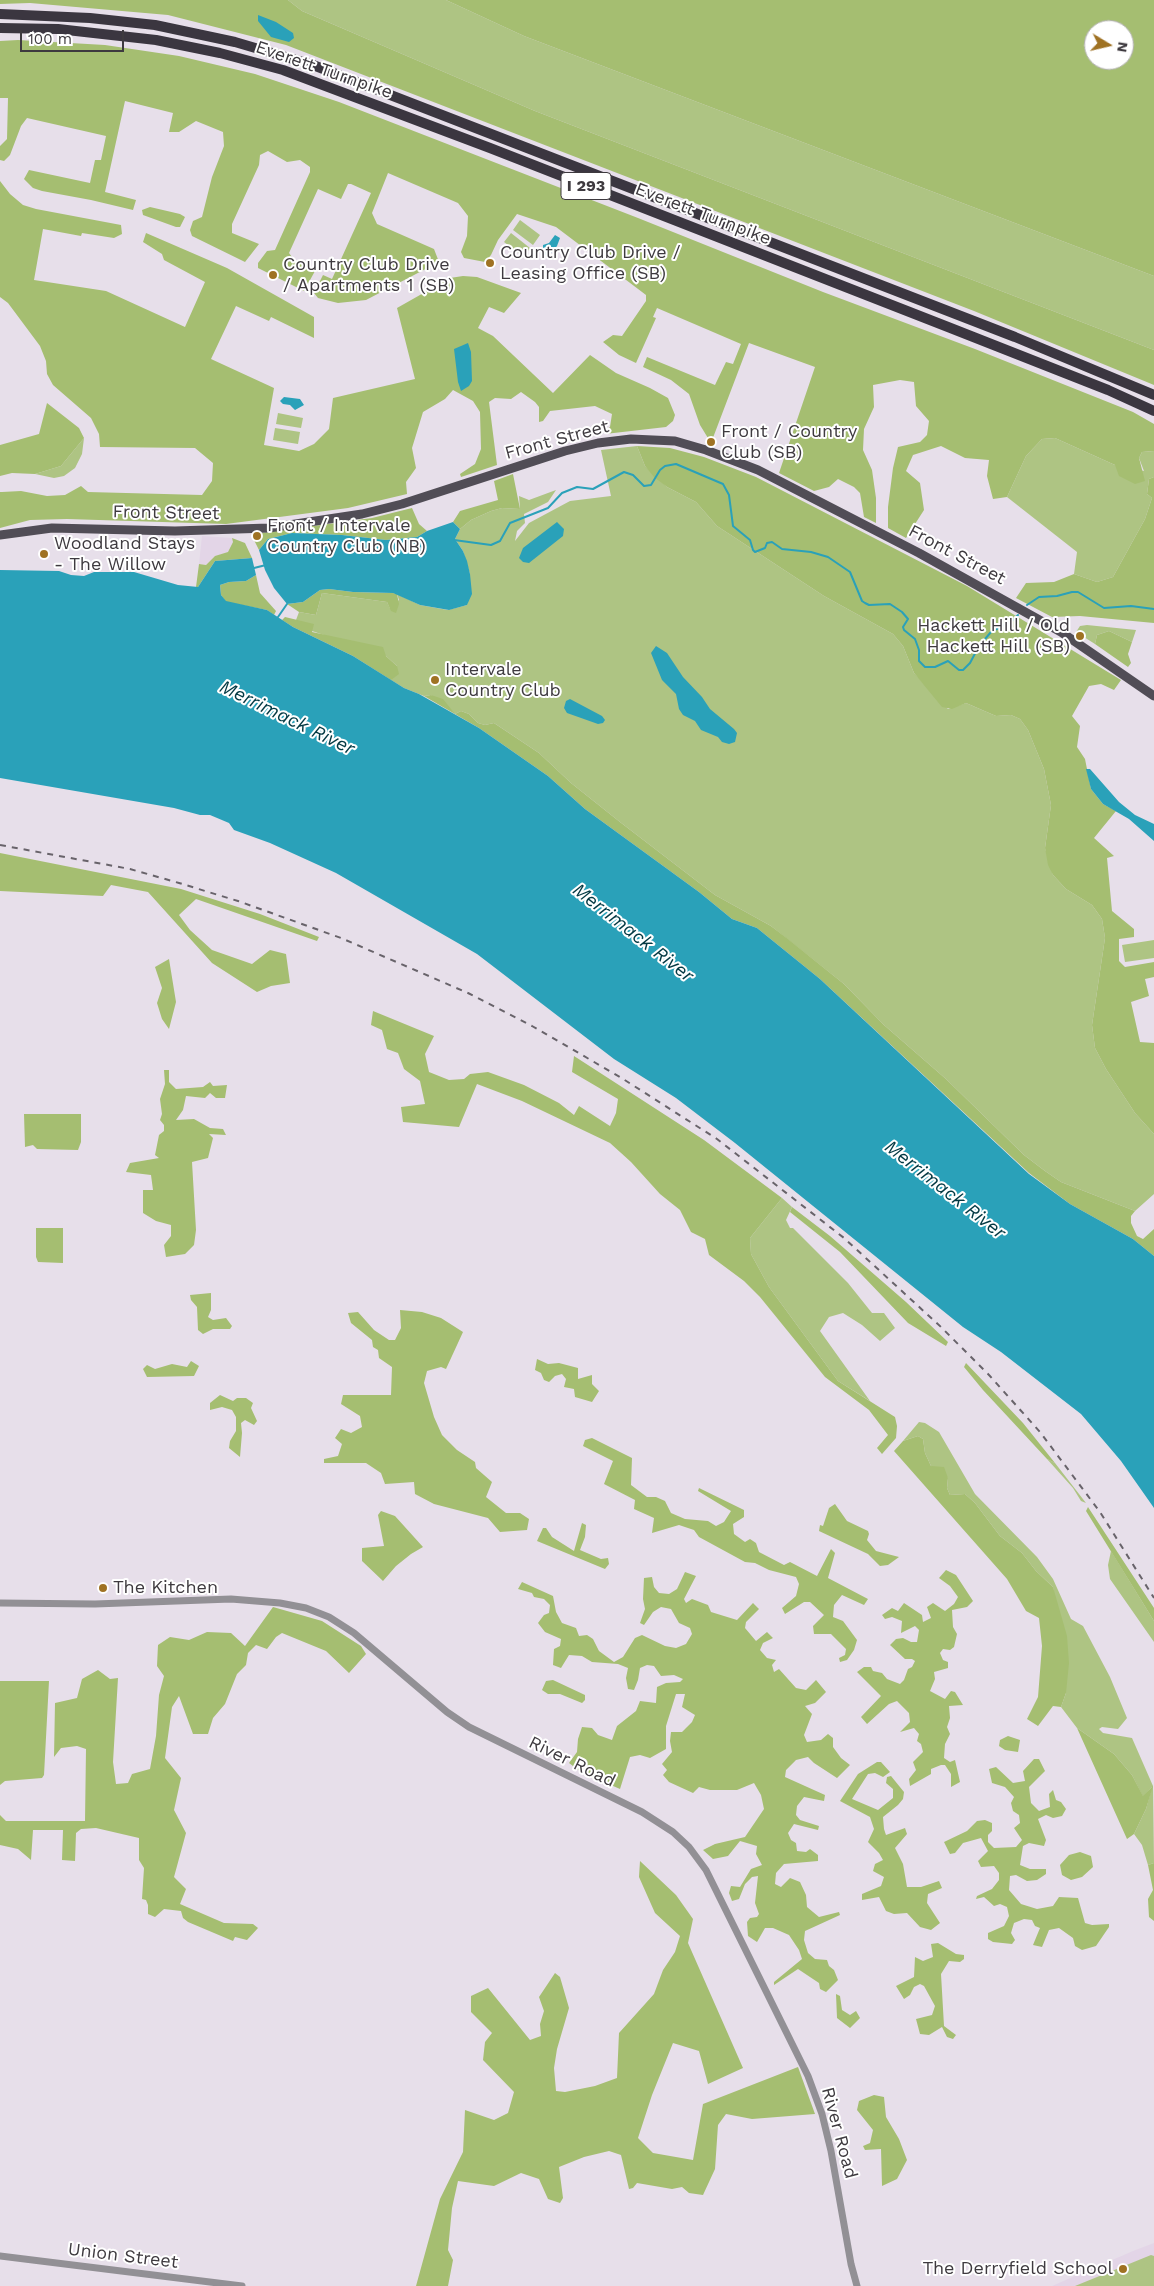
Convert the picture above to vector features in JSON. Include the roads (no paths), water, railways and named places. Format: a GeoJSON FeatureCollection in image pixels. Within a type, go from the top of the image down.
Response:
{"type":"FeatureCollection","features":[{"type":"Feature","properties":{"kind":"highway","name":"Everett Turnpike"},"geometry":{"type":"LineString","coordinates":[[0,14],[90,18],[155,26],[235,42],[306,63],[997,330],[1154,395]]}},
{"type":"Feature","properties":{"kind":"highway","name":"Everett Turnpike"},"geometry":{"type":"LineString","coordinates":[[0,28],[58,29],[156,40],[220,53],[283,70],[948,327],[1108,390],[1154,411]]}},
{"type":"Feature","properties":{"kind":"main road","name":"Front Street"},"geometry":{"type":"LineString","coordinates":[[0,535],[52,528],[166,531],[269,528],[362,514],[402,504],[565,451],[598,443],[631,439],[675,441],[706,450],[758,470],[919,553],[1061,632],[1154,696]]}},
{"type":"Feature","properties":{"kind":"street","name":"River Road"},"geometry":{"type":"LineString","coordinates":[[0,1603],[95,1604],[232,1598],[306,1608],[329,1617],[354,1634],[447,1712],[470,1727],[642,1812],[673,1832],[689,1847],[706,1870],[808,2076],[828,2136],[851,2264],[857,2286]]}},
{"type":"Feature","properties":{"kind":"street","name":"Union Street"},"geometry":{"type":"LineString","coordinates":[[0,2256],[242,2286]]}},
{"type":"Feature","properties":{"kind":"water"},"geometry":{"type":"Polygon","coordinates":[[[258,15],[276,22],[293,33],[294,38],[289,42],[271,37],[258,21],[258,15]]]}},
{"type":"Feature","properties":{"kind":"water"},"geometry":{"type":"Polygon","coordinates":[[[555,235],[560,238],[557,246],[552,252],[543,256],[543,245],[549,243],[555,235]]]}},
{"type":"Feature","properties":{"kind":"water"},"geometry":{"type":"Polygon","coordinates":[[[468,343],[471,352],[472,381],[469,386],[461,391],[454,349],[468,343]]]}},
{"type":"Feature","properties":{"kind":"water"},"geometry":{"type":"Polygon","coordinates":[[[284,397],[300,399],[304,405],[295,410],[290,405],[283,404],[280,401],[284,397]]]}},
{"type":"Feature","properties":{"kind":"water"},"geometry":{"type":"Polygon","coordinates":[[[453,522],[460,529],[455,539],[467,561],[472,594],[467,605],[449,610],[420,605],[393,593],[329,589],[320,590],[303,602],[287,604],[274,588],[265,570],[259,550],[268,539],[292,533],[342,535],[386,540],[417,537],[427,531],[453,522]]]}},
{"type":"Feature","properties":{"kind":"water"},"geometry":{"type":"Polygon","coordinates":[[[557,522],[564,529],[563,536],[529,563],[523,562],[519,558],[523,548],[557,522]]]}},
{"type":"Feature","properties":{"kind":"water","name":"Merrimack River"},"geometry":{"type":"Polygon","coordinates":[[[252,558],[256,575],[246,581],[229,582],[220,585],[221,595],[226,601],[267,610],[293,627],[353,656],[404,688],[419,694],[479,728],[548,776],[585,809],[699,892],[732,919],[757,928],[820,979],[1029,1174],[1070,1204],[1133,1239],[1154,1256],[1154,1508],[1121,1461],[1081,1414],[1001,1352],[963,1327],[735,1143],[676,1098],[614,1059],[477,954],[336,873],[270,843],[234,830],[229,823],[210,815],[200,815],[174,808],[0,778],[0,570],[59,571],[71,575],[84,576],[94,572],[134,572],[178,585],[198,587],[215,561],[252,558]]]}},
{"type":"Feature","properties":{"kind":"water"},"geometry":{"type":"Polygon","coordinates":[[[656,646],[667,653],[683,677],[702,697],[710,709],[734,729],[737,733],[735,742],[729,744],[722,742],[718,737],[701,730],[695,721],[683,715],[679,709],[676,694],[662,680],[651,653],[656,646]]]}},
{"type":"Feature","properties":{"kind":"water"},"geometry":{"type":"Polygon","coordinates":[[[570,699],[602,716],[605,720],[603,723],[598,724],[567,713],[564,708],[566,701],[570,699]]]}},
{"type":"Feature","properties":{"kind":"water"},"geometry":{"type":"Polygon","coordinates":[[[1086,769],[1090,769],[1119,802],[1135,815],[1154,824],[1154,841],[1129,819],[1103,804],[1091,789],[1086,769]]]}},
{"type":"Feature","properties":{"kind":"waterway"},"geometry":{"type":"LineString","coordinates":[[454,540],[491,545],[500,541],[510,523],[548,508],[562,493],[577,487],[593,489],[624,472],[633,475],[644,486],[651,485],[660,470],[665,466],[676,464],[723,484],[729,495],[733,526],[750,540],[755,552],[765,548],[767,543],[772,542],[782,549],[811,552],[828,557],[850,572],[862,601],[869,605],[890,604],[902,612],[908,619],[903,627],[904,630],[915,639],[919,650],[919,661],[925,667],[935,667],[948,661],[959,670],[963,670],[991,632],[1013,620],[1018,615]]}},
{"type":"Feature","properties":{"kind":"waterway"},"geometry":{"type":"LineString","coordinates":[[254,568],[266,565]]}},
{"type":"Feature","properties":{"kind":"waterway"},"geometry":{"type":"LineString","coordinates":[[1027,605],[1039,597],[1078,592],[1104,608],[1131,606],[1154,609]]}},
{"type":"Feature","properties":{"kind":"waterway"},"geometry":{"type":"LineString","coordinates":[[278,617],[287,604]]}},
{"type":"Feature","properties":{"kind":"railway"},"geometry":{"type":"LineString","coordinates":[[0,845],[130,869],[238,901],[341,938],[468,993],[532,1026],[620,1077],[717,1139],[844,1238],[941,1327],[989,1375],[1040,1432],[1100,1512],[1154,1598]]}},
{"type":"Feature","properties":{"kind":"place","name":"Country Club Drive / Leasing Office (SB)"},"geometry":{"type":"Point","coordinates":[490,263]}},
{"type":"Feature","properties":{"kind":"place","name":"Country Club Drive / Apartments 1 (SB)"},"geometry":{"type":"Point","coordinates":[273,275]}},
{"type":"Feature","properties":{"kind":"place","name":"Front / Country Club (SB)"},"geometry":{"type":"Point","coordinates":[711,442]}},
{"type":"Feature","properties":{"kind":"place","name":"Front / Intervale Country Club (NB)"},"geometry":{"type":"Point","coordinates":[257,536]}},
{"type":"Feature","properties":{"kind":"place","name":"Woodland Stays - The Willow"},"geometry":{"type":"Point","coordinates":[44,554]}},
{"type":"Feature","properties":{"kind":"place","name":"Hackett Hill / Old Hackett Hill (SB)"},"geometry":{"type":"Point","coordinates":[1080,636]}},
{"type":"Feature","properties":{"kind":"place","name":"Intervale Country Club"},"geometry":{"type":"Point","coordinates":[435,680]}},
{"type":"Feature","properties":{"kind":"place","name":"The Kitchen"},"geometry":{"type":"Point","coordinates":[103,1588]}},
{"type":"Feature","properties":{"kind":"place","name":"The Derryfield School"},"geometry":{"type":"Point","coordinates":[1123,2269]}}]}
